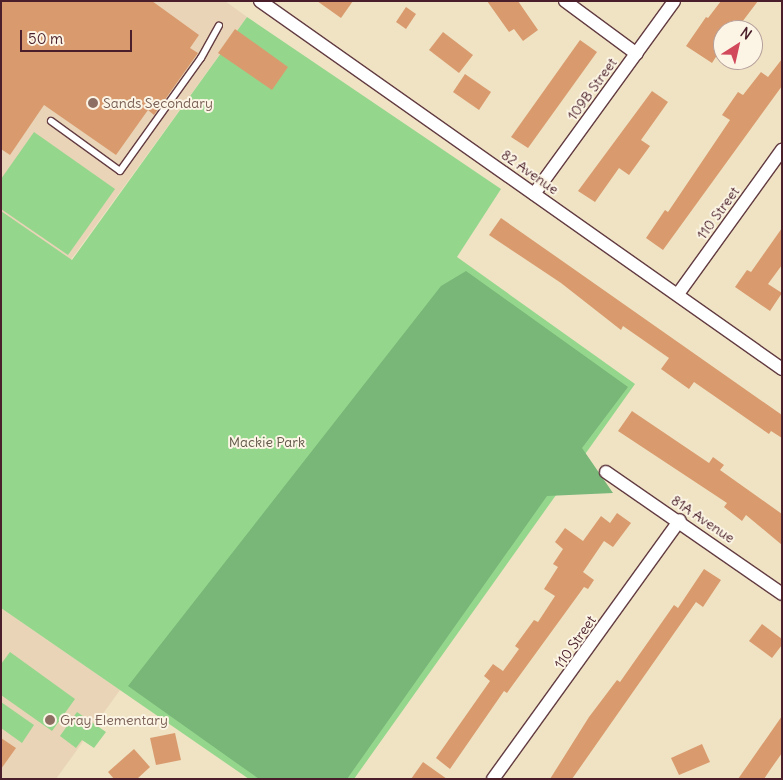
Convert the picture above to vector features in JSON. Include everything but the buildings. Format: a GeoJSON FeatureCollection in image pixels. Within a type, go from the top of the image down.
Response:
{"type":"FeatureCollection","features":[{"type":"Feature","properties":{"kind":"street","name":"82 Avenue"},"geometry":{"type":"LineString","coordinates":[[260,1],[782,369]]}},
{"type":"Feature","properties":{"kind":"street"},"geometry":{"type":"LineString","coordinates":[[565,1],[637,54]]}},
{"type":"Feature","properties":{"kind":"street","name":"109B Street"},"geometry":{"type":"LineString","coordinates":[[534,194],[674,1]]}},
{"type":"Feature","properties":{"kind":"street","name":"110 Street"},"geometry":{"type":"LineString","coordinates":[[678,294],[782,150]]}},
{"type":"Feature","properties":{"kind":"street","name":"81A Avenue"},"geometry":{"type":"LineString","coordinates":[[606,472],[680,520],[782,594]]}},
{"type":"Feature","properties":{"kind":"street","name":"110 Street"},"geometry":{"type":"LineString","coordinates":[[493,779],[680,520]]}},
{"type":"Feature","properties":{"kind":"lane"},"geometry":{"type":"LineString","coordinates":[[52,121],[120,171],[201,58],[219,26]]}},
{"type":"Feature","properties":{"kind":"shaded area","name":"Sands Secondary"},"geometry":{"type":"Polygon","coordinates":[[[1,1],[225,1],[247,17],[1,356],[1,1]]]}},
{"type":"Feature","properties":{"kind":"shaded area","name":"Gray Elementary"},"geometry":{"type":"Polygon","coordinates":[[[1,608],[120,690],[56,779],[1,779],[1,608]]]}},
{"type":"Feature","properties":{"kind":"green space","name":"Mackie Park"},"geometry":{"type":"Polygon","coordinates":[[[247,17],[501,189],[457,257],[635,384],[354,779],[249,779],[1,608],[1,211],[72,260],[247,17]]]}},
{"type":"Feature","properties":{"kind":"green space"},"geometry":{"type":"Polygon","coordinates":[[[34,132],[115,189],[68,255],[1,209],[1,179],[34,132]]]}},
{"type":"Feature","properties":{"kind":"green space"},"geometry":{"type":"Polygon","coordinates":[[[466,271],[628,387],[582,448],[613,493],[547,496],[347,779],[259,779],[128,686],[441,286],[466,271]]]}},
{"type":"Feature","properties":{"kind":"green space"},"geometry":{"type":"Polygon","coordinates":[[[10,652],[75,699],[52,731],[1,695],[1,664],[10,652]]]}},
{"type":"Feature","properties":{"kind":"green space"},"geometry":{"type":"Polygon","coordinates":[[[1,702],[34,725],[22,743],[1,728],[1,702]]]}},
{"type":"Feature","properties":{"kind":"green space"},"geometry":{"type":"Polygon","coordinates":[[[77,712],[106,732],[94,748],[82,740],[76,748],[60,736],[77,712]]]}},
{"type":"Feature","properties":{"kind":"place","name":"Sands Secondary"},"geometry":{"type":"Point","coordinates":[93,103]}},
{"type":"Feature","properties":{"kind":"place","name":"Gray Elementary"},"geometry":{"type":"Point","coordinates":[50,720]}}]}
